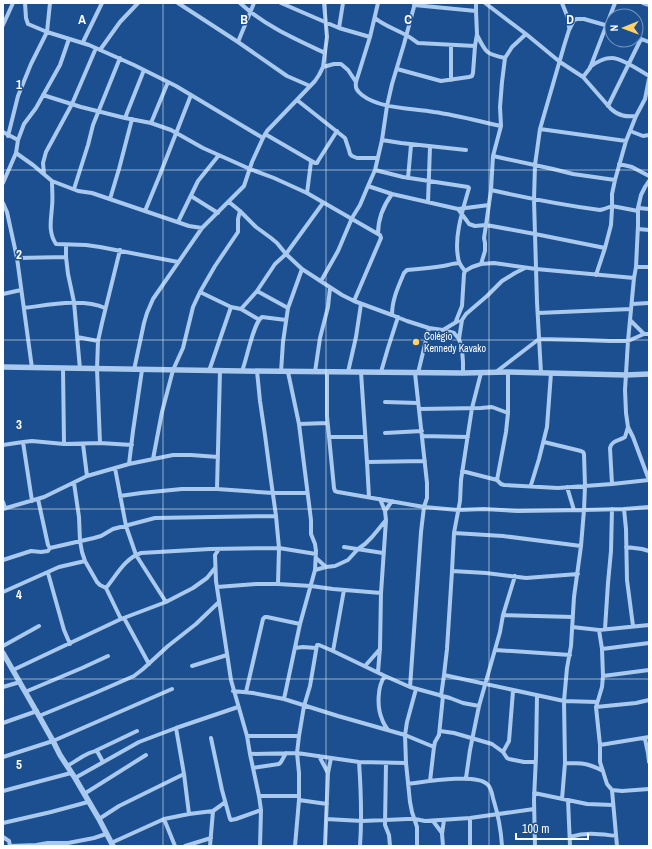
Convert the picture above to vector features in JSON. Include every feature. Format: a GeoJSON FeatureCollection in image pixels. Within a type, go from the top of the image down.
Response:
{"type":"FeatureCollection","features":[{"type":"Feature","properties":{"kind":"street"},"geometry":{"type":"LineString","coordinates":[[3,25],[13,3]]}},
{"type":"Feature","properties":{"kind":"street"},"geometry":{"type":"LineString","coordinates":[[25,3],[25,15],[28,24],[47,32],[83,42],[120,58],[168,82],[311,162],[316,163],[337,131]]}},
{"type":"Feature","properties":{"kind":"street"},"geometry":{"type":"LineString","coordinates":[[8,136],[18,96],[31,64],[47,32],[50,3]]}},
{"type":"Feature","properties":{"kind":"street"},"geometry":{"type":"LineString","coordinates":[[83,42],[102,3]]}},
{"type":"Feature","properties":{"kind":"street"},"geometry":{"type":"LineString","coordinates":[[44,175],[43,163],[46,152],[72,104],[98,48],[138,3]]}},
{"type":"Feature","properties":{"kind":"street"},"geometry":{"type":"LineString","coordinates":[[178,3],[183,4],[287,76],[310,86]]}},
{"type":"Feature","properties":{"kind":"street"},"geometry":{"type":"LineString","coordinates":[[240,3],[251,13],[285,35],[325,53]]}},
{"type":"Feature","properties":{"kind":"street"},"geometry":{"type":"LineString","coordinates":[[238,42],[254,3]]}},
{"type":"Feature","properties":{"kind":"street"},"geometry":{"type":"LineString","coordinates":[[281,3],[339,28],[370,37]]}},
{"type":"Feature","properties":{"kind":"street"},"geometry":{"type":"LineString","coordinates":[[134,370],[144,323],[157,292],[202,228],[244,186],[264,136],[315,82],[319,75],[323,67],[327,37],[324,3]]}},
{"type":"Feature","properties":{"kind":"street"},"geometry":{"type":"LineString","coordinates":[[339,28],[343,3]]}},
{"type":"Feature","properties":{"kind":"street"},"geometry":{"type":"LineString","coordinates":[[378,3],[370,37],[356,82],[358,92],[369,99],[386,106],[435,112],[500,126]]}},
{"type":"Feature","properties":{"kind":"street"},"geometry":{"type":"LineString","coordinates":[[397,69],[441,81],[472,76],[474,46],[477,34],[476,3]]}},
{"type":"Feature","properties":{"kind":"street"},"geometry":{"type":"LineString","coordinates":[[485,3],[560,62],[583,77],[608,106],[615,112],[626,117],[632,125]]}},
{"type":"Feature","properties":{"kind":"street"},"geometry":{"type":"LineString","coordinates":[[562,3],[568,18],[569,30]]}},
{"type":"Feature","properties":{"kind":"street"},"geometry":{"type":"LineString","coordinates":[[643,3],[649,5]]}},
{"type":"Feature","properties":{"kind":"street"},"geometry":{"type":"LineString","coordinates":[[321,281],[338,251],[375,170],[382,140],[386,106],[407,35],[414,4],[476,11]]}},
{"type":"Feature","properties":{"kind":"street"},"geometry":{"type":"LineString","coordinates":[[375,18],[381,23],[407,35],[418,42],[474,46]]}},
{"type":"Feature","properties":{"kind":"street"},"geometry":{"type":"LineString","coordinates":[[541,373],[534,200],[535,165],[540,129],[572,22],[577,19],[584,19],[604,24]]}},
{"type":"Feature","properties":{"kind":"street"},"geometry":{"type":"LineString","coordinates":[[590,68],[604,30]]}},
{"type":"Feature","properties":{"kind":"street"},"geometry":{"type":"LineString","coordinates":[[477,34],[483,47],[488,53],[492,56],[505,58]]}},
{"type":"Feature","properties":{"kind":"street"},"geometry":{"type":"LineString","coordinates":[[481,264],[485,251],[484,238],[491,190],[493,156],[500,126],[500,107],[505,58],[512,47],[526,34]]}},
{"type":"Feature","properties":{"kind":"street"},"geometry":{"type":"LineString","coordinates":[[3,183],[5,173],[16,154],[18,140],[24,124],[60,65],[69,39]]}},
{"type":"Feature","properties":{"kind":"street"},"geometry":{"type":"LineString","coordinates":[[451,44],[451,80]]}},
{"type":"Feature","properties":{"kind":"street"},"geometry":{"type":"LineString","coordinates":[[608,106],[634,48]]}},
{"type":"Feature","properties":{"kind":"street"},"geometry":{"type":"LineString","coordinates":[[74,189],[93,125],[120,58]]}},
{"type":"Feature","properties":{"kind":"street"},"geometry":{"type":"LineString","coordinates":[[583,77],[594,64],[610,58],[628,64],[649,76]]}},
{"type":"Feature","properties":{"kind":"street"},"geometry":{"type":"LineString","coordinates":[[323,67],[341,64],[348,70],[356,82]]}},
{"type":"Feature","properties":{"kind":"street"},"geometry":{"type":"LineString","coordinates":[[125,118],[144,70]]}},
{"type":"Feature","properties":{"kind":"street"},"geometry":{"type":"LineString","coordinates":[[596,275],[611,226],[612,194],[615,180],[626,141],[645,99],[649,79]]}},
{"type":"Feature","properties":{"kind":"street"},"geometry":{"type":"LineString","coordinates":[[151,123],[168,82]]}},
{"type":"Feature","properties":{"kind":"street"},"geometry":{"type":"LineString","coordinates":[[43,95],[98,111],[151,123],[176,132],[197,145],[307,193],[378,234],[382,238],[354,301]]}},
{"type":"Feature","properties":{"kind":"street"},"geometry":{"type":"LineString","coordinates":[[145,211],[191,95]]}},
{"type":"Feature","properties":{"kind":"street"},"geometry":{"type":"LineString","coordinates":[[297,100],[345,138],[352,156],[357,158],[378,158]]}},
{"type":"Feature","properties":{"kind":"street"},"geometry":{"type":"LineString","coordinates":[[626,117],[636,116]]}},
{"type":"Feature","properties":{"kind":"street"},"geometry":{"type":"LineString","coordinates":[[110,199],[132,119]]}},
{"type":"Feature","properties":{"kind":"street"},"geometry":{"type":"LineString","coordinates":[[540,129],[626,141]]}},
{"type":"Feature","properties":{"kind":"street"},"geometry":{"type":"LineString","coordinates":[[630,131],[643,136],[649,135]]}},
{"type":"Feature","properties":{"kind":"street"},"geometry":{"type":"LineString","coordinates":[[3,132],[18,140]]}},
{"type":"Feature","properties":{"kind":"street"},"geometry":{"type":"LineString","coordinates":[[382,140],[430,147],[466,150]]}},
{"type":"Feature","properties":{"kind":"street"},"geometry":{"type":"LineString","coordinates":[[408,178],[411,144]]}},
{"type":"Feature","properties":{"kind":"street"},"geometry":{"type":"LineString","coordinates":[[428,202],[430,147]]}},
{"type":"Feature","properties":{"kind":"street"},"geometry":{"type":"LineString","coordinates":[[16,154],[33,165],[52,181],[78,191],[92,193],[178,222],[202,228]]}},
{"type":"Feature","properties":{"kind":"street"},"geometry":{"type":"LineString","coordinates":[[178,222],[198,181],[219,154]]}},
{"type":"Feature","properties":{"kind":"street"},"geometry":{"type":"LineString","coordinates":[[493,156],[573,174],[615,180]]}},
{"type":"Feature","properties":{"kind":"street"},"geometry":{"type":"LineString","coordinates":[[307,193],[311,162]]}},
{"type":"Feature","properties":{"kind":"street"},"geometry":{"type":"LineString","coordinates":[[620,164],[637,169],[649,176]]}},
{"type":"Feature","properties":{"kind":"street"},"geometry":{"type":"LineString","coordinates":[[375,170],[408,178],[468,187],[457,240],[459,261],[465,271]]}},
{"type":"Feature","properties":{"kind":"street"},"geometry":{"type":"LineString","coordinates":[[52,181],[50,228],[56,244],[86,245],[120,250],[178,262]]}},
{"type":"Feature","properties":{"kind":"street"},"geometry":{"type":"LineString","coordinates":[[612,484],[611,444],[614,441],[625,438],[628,427],[626,374],[631,306],[636,267],[639,217],[638,210],[641,195],[649,181]]}},
{"type":"Feature","properties":{"kind":"street"},"geometry":{"type":"LineString","coordinates":[[368,186],[392,194],[458,209],[489,206]]}},
{"type":"Feature","properties":{"kind":"street"},"geometry":{"type":"LineString","coordinates":[[491,190],[534,200],[600,210],[612,206],[638,210],[649,209]]}},
{"type":"Feature","properties":{"kind":"street"},"geometry":{"type":"LineString","coordinates":[[378,234],[378,225],[383,208],[392,194]]}},
{"type":"Feature","properties":{"kind":"street"},"geometry":{"type":"LineString","coordinates":[[191,196],[218,213]]}},
{"type":"Feature","properties":{"kind":"street"},"geometry":{"type":"LineString","coordinates":[[229,202],[256,227],[277,243],[302,269],[330,288],[354,301],[398,317],[407,322],[454,333],[459,338]]}},
{"type":"Feature","properties":{"kind":"street"},"geometry":{"type":"LineString","coordinates":[[3,203],[8,212],[17,258],[32,368]]}},
{"type":"Feature","properties":{"kind":"street"},"geometry":{"type":"LineString","coordinates":[[241,309],[257,291],[275,264],[286,254],[323,203]]}},
{"type":"Feature","properties":{"kind":"street"},"geometry":{"type":"LineString","coordinates":[[458,209],[469,224],[475,226],[486,225],[605,248]]}},
{"type":"Feature","properties":{"kind":"street"},"geometry":{"type":"LineString","coordinates":[[153,459],[162,412],[173,370],[183,348],[193,307],[221,256],[238,232],[238,219],[240,211]]}},
{"type":"Feature","properties":{"kind":"street"},"geometry":{"type":"LineString","coordinates":[[638,229],[649,230]]}},
{"type":"Feature","properties":{"kind":"street"},"geometry":{"type":"LineString","coordinates":[[66,245],[68,274],[74,302],[80,369]]}},
{"type":"Feature","properties":{"kind":"street"},"geometry":{"type":"LineString","coordinates":[[100,443],[97,369],[98,341],[120,250]]}},
{"type":"Feature","properties":{"kind":"street"},"geometry":{"type":"LineString","coordinates":[[17,258],[66,256]]}},
{"type":"Feature","properties":{"kind":"street"},"geometry":{"type":"LineString","coordinates":[[392,315],[393,300],[404,273],[407,270],[446,266],[459,261]]}},
{"type":"Feature","properties":{"kind":"street"},"geometry":{"type":"LineString","coordinates":[[456,321],[462,306],[463,278],[465,271],[481,264],[494,263],[526,268],[634,278]]}},
{"type":"Feature","properties":{"kind":"street"},"geometry":{"type":"LineString","coordinates":[[636,267],[649,267]]}},
{"type":"Feature","properties":{"kind":"street"},"geometry":{"type":"LineString","coordinates":[[463,373],[463,355],[459,338],[462,320],[466,314],[502,281],[526,268]]}},
{"type":"Feature","properties":{"kind":"street"},"geometry":{"type":"LineString","coordinates":[[281,372],[283,342],[288,308],[302,269]]}},
{"type":"Feature","properties":{"kind":"street"},"geometry":{"type":"LineString","coordinates":[[315,372],[320,338],[328,307],[330,288]]}},
{"type":"Feature","properties":{"kind":"street"},"geometry":{"type":"LineString","coordinates":[[3,294],[21,290]]}},
{"type":"Feature","properties":{"kind":"street"},"geometry":{"type":"LineString","coordinates":[[257,291],[288,308]]}},
{"type":"Feature","properties":{"kind":"street"},"geometry":{"type":"LineString","coordinates":[[200,292],[231,307],[241,309],[258,319],[262,317],[286,320]]}},
{"type":"Feature","properties":{"kind":"street"},"geometry":{"type":"LineString","coordinates":[[24,308],[74,302],[94,304],[105,308]]}},
{"type":"Feature","properties":{"kind":"street"},"geometry":{"type":"LineString","coordinates":[[538,313],[631,306],[649,303]]}},
{"type":"Feature","properties":{"kind":"street"},"geometry":{"type":"LineString","coordinates":[[348,372],[356,337],[361,304]]}},
{"type":"Feature","properties":{"kind":"street"},"geometry":{"type":"LineString","coordinates":[[209,371],[231,307]]}},
{"type":"Feature","properties":{"kind":"street"},"geometry":{"type":"LineString","coordinates":[[381,372],[398,317]]}},
{"type":"Feature","properties":{"kind":"street"},"geometry":{"type":"LineString","coordinates":[[242,371],[258,319]]}},
{"type":"Feature","properties":{"kind":"street"},"geometry":{"type":"LineString","coordinates":[[443,330],[456,321],[462,320]]}},
{"type":"Feature","properties":{"kind":"street"},"geometry":{"type":"LineString","coordinates":[[630,320],[647,334]]}},
{"type":"Feature","properties":{"kind":"street"},"geometry":{"type":"LineString","coordinates":[[410,687],[421,532],[427,492],[418,403],[417,373],[429,328]]}},
{"type":"Feature","properties":{"kind":"street"},"geometry":{"type":"LineString","coordinates":[[496,372],[539,339],[628,341],[647,334]]}},
{"type":"Feature","properties":{"kind":"street"},"geometry":{"type":"LineString","coordinates":[[77,337],[98,341]]}},
{"type":"Feature","properties":{"kind":"street"},"geometry":{"type":"LineString","coordinates":[[3,367],[281,372],[508,372],[649,374]]}},
{"type":"Feature","properties":{"kind":"street"},"geometry":{"type":"LineString","coordinates":[[63,368],[64,444]]}},
{"type":"Feature","properties":{"kind":"street"},"geometry":{"type":"LineString","coordinates":[[129,464],[142,370]]}},
{"type":"Feature","properties":{"kind":"street"},"geometry":{"type":"LineString","coordinates":[[218,489],[220,371]]}},
{"type":"Feature","properties":{"kind":"street"},"geometry":{"type":"LineString","coordinates":[[257,371],[276,516],[279,548],[278,584]]}},
{"type":"Feature","properties":{"kind":"street"},"geometry":{"type":"LineString","coordinates":[[284,699],[300,624],[315,570],[316,556],[299,424],[288,372]]}},
{"type":"Feature","properties":{"kind":"street"},"geometry":{"type":"LineString","coordinates":[[327,372],[326,416],[335,491],[424,507],[458,510],[484,509],[518,512],[649,507]]}},
{"type":"Feature","properties":{"kind":"street"},"geometry":{"type":"LineString","coordinates":[[361,372],[369,497]]}},
{"type":"Feature","properties":{"kind":"street"},"geometry":{"type":"LineString","coordinates":[[497,480],[508,413],[508,372]]}},
{"type":"Feature","properties":{"kind":"street"},"geometry":{"type":"LineString","coordinates":[[430,781],[435,742],[440,731],[454,533],[472,408],[481,373]]}},
{"type":"Feature","properties":{"kind":"street"},"geometry":{"type":"LineString","coordinates":[[531,486],[547,427],[551,373]]}},
{"type":"Feature","properties":{"kind":"street"},"geometry":{"type":"LineString","coordinates":[[385,402],[418,403]]}},
{"type":"Feature","properties":{"kind":"street"},"geometry":{"type":"LineString","coordinates":[[419,409],[495,407],[508,413]]}},
{"type":"Feature","properties":{"kind":"street"},"geometry":{"type":"LineString","coordinates":[[299,424],[327,423]]}},
{"type":"Feature","properties":{"kind":"street"},"geometry":{"type":"LineString","coordinates":[[462,471],[497,480],[504,485],[567,487],[649,480],[628,427]]}},
{"type":"Feature","properties":{"kind":"street"},"geometry":{"type":"LineString","coordinates":[[385,433],[422,434],[468,438]]}},
{"type":"Feature","properties":{"kind":"street"},"geometry":{"type":"LineString","coordinates":[[329,437],[365,437]]}},
{"type":"Feature","properties":{"kind":"street"},"geometry":{"type":"LineString","coordinates":[[3,446],[32,441],[64,444],[100,443],[132,445]]}},
{"type":"Feature","properties":{"kind":"street"},"geometry":{"type":"LineString","coordinates":[[23,442],[32,501]]}},
{"type":"Feature","properties":{"kind":"street"},"geometry":{"type":"LineString","coordinates":[[544,442],[583,452],[584,454],[584,510],[564,701],[565,763],[562,799]]}},
{"type":"Feature","properties":{"kind":"street"},"geometry":{"type":"LineString","coordinates":[[83,444],[87,476]]}},
{"type":"Feature","properties":{"kind":"street"},"geometry":{"type":"LineString","coordinates":[[3,502],[4,509],[32,501],[87,476],[129,464],[179,455],[218,457]]}},
{"type":"Feature","properties":{"kind":"street"},"geometry":{"type":"LineString","coordinates":[[367,462],[425,461]]}},
{"type":"Feature","properties":{"kind":"street"},"geometry":{"type":"LineString","coordinates":[[115,468],[126,526],[136,555],[166,602]]}},
{"type":"Feature","properties":{"kind":"street"},"geometry":{"type":"LineString","coordinates":[[74,483],[79,518],[80,541],[85,561],[97,582],[106,588],[149,664]]}},
{"type":"Feature","properties":{"kind":"street"},"geometry":{"type":"LineString","coordinates":[[567,487],[574,510]]}},
{"type":"Feature","properties":{"kind":"street"},"geometry":{"type":"LineString","coordinates":[[120,496],[164,490],[218,489],[273,493],[307,493]]}},
{"type":"Feature","properties":{"kind":"street"},"geometry":{"type":"LineString","coordinates":[[38,498],[48,545],[50,548]]}},
{"type":"Feature","properties":{"kind":"street"},"geometry":{"type":"LineString","coordinates":[[378,672],[383,553],[386,520],[385,510],[380,499]]}},
{"type":"Feature","properties":{"kind":"street"},"geometry":{"type":"LineString","coordinates":[[385,510],[392,501]]}},
{"type":"Feature","properties":{"kind":"street"},"geometry":{"type":"LineString","coordinates":[[605,629],[611,551],[612,509]]}},
{"type":"Feature","properties":{"kind":"street"},"geometry":{"type":"LineString","coordinates":[[624,509],[628,593],[633,626]]}},
{"type":"Feature","properties":{"kind":"street"},"geometry":{"type":"LineString","coordinates":[[3,560],[31,551],[41,552],[50,548],[101,536],[113,529],[160,517],[276,516]]}},
{"type":"Feature","properties":{"kind":"street"},"geometry":{"type":"LineString","coordinates":[[315,570],[335,566],[348,560],[358,549],[372,538],[386,520]]}},
{"type":"Feature","properties":{"kind":"street"},"geometry":{"type":"LineString","coordinates":[[454,533],[503,536],[581,546]]}},
{"type":"Feature","properties":{"kind":"street"},"geometry":{"type":"LineString","coordinates":[[344,547],[383,553]]}},
{"type":"Feature","properties":{"kind":"street"},"geometry":{"type":"LineString","coordinates":[[626,547],[649,551]]}},
{"type":"Feature","properties":{"kind":"street"},"geometry":{"type":"LineString","coordinates":[[106,588],[124,565],[136,555],[147,552],[279,548],[316,556],[326,567]]}},
{"type":"Feature","properties":{"kind":"street"},"geometry":{"type":"LineString","coordinates":[[210,549],[215,555]]}},
{"type":"Feature","properties":{"kind":"street"},"geometry":{"type":"LineString","coordinates":[[219,549],[215,555],[219,602],[233,691],[247,736],[259,796],[261,810],[260,846]]}},
{"type":"Feature","properties":{"kind":"street"},"geometry":{"type":"LineString","coordinates":[[3,592],[59,568],[85,561]]}},
{"type":"Feature","properties":{"kind":"street"},"geometry":{"type":"LineString","coordinates":[[13,670],[123,619],[166,602],[200,584],[215,568]]}},
{"type":"Feature","properties":{"kind":"street"},"geometry":{"type":"LineString","coordinates":[[452,571],[537,578],[578,574]]}},
{"type":"Feature","properties":{"kind":"street"},"geometry":{"type":"LineString","coordinates":[[48,573],[64,630],[70,644]]}},
{"type":"Feature","properties":{"kind":"street"},"geometry":{"type":"LineString","coordinates":[[466,778],[479,706],[515,576]]}},
{"type":"Feature","properties":{"kind":"street"},"geometry":{"type":"LineString","coordinates":[[217,587],[278,584],[381,593]]}},
{"type":"Feature","properties":{"kind":"street"},"geometry":{"type":"LineString","coordinates":[[333,651],[344,590]]}},
{"type":"Feature","properties":{"kind":"street"},"geometry":{"type":"LineString","coordinates":[[3,723],[38,714],[126,680],[143,670],[168,646],[201,620],[219,602]]}},
{"type":"Feature","properties":{"kind":"street"},"geometry":{"type":"LineString","coordinates":[[503,615],[573,617]]}},
{"type":"Feature","properties":{"kind":"street"},"geometry":{"type":"LineString","coordinates":[[246,692],[263,619],[267,617],[300,624]]}},
{"type":"Feature","properties":{"kind":"street"},"geometry":{"type":"LineString","coordinates":[[572,627],[599,630],[649,625]]}},
{"type":"Feature","properties":{"kind":"street"},"geometry":{"type":"LineString","coordinates":[[3,646],[39,626]]}},
{"type":"Feature","properties":{"kind":"street"},"geometry":{"type":"LineString","coordinates":[[599,630],[602,649],[603,676],[602,687],[596,707],[600,745],[600,762],[607,784],[612,790],[617,846]]}},
{"type":"Feature","properties":{"kind":"street"},"geometry":{"type":"LineString","coordinates":[[602,649],[649,643]]}},
{"type":"Feature","properties":{"kind":"street"},"geometry":{"type":"LineString","coordinates":[[295,648],[316,648],[319,645],[410,687],[463,703],[479,706]]}},
{"type":"Feature","properties":{"kind":"street"},"geometry":{"type":"LineString","coordinates":[[295,846],[299,798],[297,753],[304,706],[310,686],[316,648]]}},
{"type":"Feature","properties":{"kind":"street"},"geometry":{"type":"LineString","coordinates":[[365,666],[380,648]]}},
{"type":"Feature","properties":{"kind":"street"},"geometry":{"type":"LineString","coordinates":[[494,650],[570,655]]}},
{"type":"Feature","properties":{"kind":"street"},"geometry":{"type":"LineString","coordinates":[[3,654],[112,844],[164,819],[212,811],[225,802]]}},
{"type":"Feature","properties":{"kind":"street"},"geometry":{"type":"LineString","coordinates":[[192,666],[227,655]]}},
{"type":"Feature","properties":{"kind":"street"},"geometry":{"type":"LineString","coordinates":[[25,692],[108,656]]}},
{"type":"Feature","properties":{"kind":"street"},"geometry":{"type":"LineString","coordinates":[[603,676],[649,670]]}},
{"type":"Feature","properties":{"kind":"street"},"geometry":{"type":"LineString","coordinates":[[444,675],[564,701],[597,702]]}},
{"type":"Feature","properties":{"kind":"street"},"geometry":{"type":"LineString","coordinates":[[385,676],[381,684],[379,705],[381,718],[388,730]]}},
{"type":"Feature","properties":{"kind":"street"},"geometry":{"type":"LineString","coordinates":[[3,687],[20,682]]}},
{"type":"Feature","properties":{"kind":"street"},"geometry":{"type":"LineString","coordinates":[[3,757],[53,741],[172,689]]}},
{"type":"Feature","properties":{"kind":"street"},"geometry":{"type":"LineString","coordinates":[[416,689],[405,735],[408,784],[412,812],[415,819],[417,846]]}},
{"type":"Feature","properties":{"kind":"street"},"geometry":{"type":"LineString","coordinates":[[233,691],[284,699],[405,735],[434,747]]}},
{"type":"Feature","properties":{"kind":"street"},"geometry":{"type":"LineString","coordinates":[[504,752],[509,741],[513,691]]}},
{"type":"Feature","properties":{"kind":"street"},"geometry":{"type":"LineString","coordinates":[[535,846],[534,793],[537,696]]}},
{"type":"Feature","properties":{"kind":"street"},"geometry":{"type":"LineString","coordinates":[[596,707],[636,703],[649,700]]}},
{"type":"Feature","properties":{"kind":"street"},"geometry":{"type":"LineString","coordinates":[[3,792],[73,775],[103,762],[139,742],[238,707]]}},
{"type":"Feature","properties":{"kind":"street"},"geometry":{"type":"LineString","coordinates":[[176,728],[189,814]]}},
{"type":"Feature","properties":{"kind":"street"},"geometry":{"type":"LineString","coordinates":[[67,766],[90,752],[137,731]]}},
{"type":"Feature","properties":{"kind":"street"},"geometry":{"type":"LineString","coordinates":[[440,731],[454,733],[492,744],[504,752],[507,758],[510,759],[524,762],[536,762]]}},
{"type":"Feature","properties":{"kind":"street"},"geometry":{"type":"LineString","coordinates":[[247,736],[299,736]]}},
{"type":"Feature","properties":{"kind":"street"},"geometry":{"type":"LineString","coordinates":[[212,738],[229,816],[232,820],[261,810]]}},
{"type":"Feature","properties":{"kind":"street"},"geometry":{"type":"LineString","coordinates":[[600,745],[647,738],[649,762]]}},
{"type":"Feature","properties":{"kind":"street"},"geometry":{"type":"LineString","coordinates":[[95,751],[97,751],[103,762]]}},
{"type":"Feature","properties":{"kind":"street"},"geometry":{"type":"LineString","coordinates":[[253,768],[279,764],[286,753]]}},
{"type":"Feature","properties":{"kind":"street"},"geometry":{"type":"LineString","coordinates":[[250,754],[297,753],[359,762],[406,763]]}},
{"type":"Feature","properties":{"kind":"street"},"geometry":{"type":"LineString","coordinates":[[84,794],[146,755]]}},
{"type":"Feature","properties":{"kind":"street"},"geometry":{"type":"LineString","coordinates":[[320,756],[328,773]]}},
{"type":"Feature","properties":{"kind":"street"},"geometry":{"type":"LineString","coordinates":[[324,846],[328,773],[331,758]]}},
{"type":"Feature","properties":{"kind":"street"},"geometry":{"type":"LineString","coordinates":[[359,762],[362,796],[360,846]]}},
{"type":"Feature","properties":{"kind":"street"},"geometry":{"type":"LineString","coordinates":[[386,762],[385,825],[389,835],[390,846]]}},
{"type":"Feature","properties":{"kind":"street"},"geometry":{"type":"LineString","coordinates":[[565,763],[582,763],[594,766],[603,772]]}},
{"type":"Feature","properties":{"kind":"street"},"geometry":{"type":"LineString","coordinates":[[98,819],[119,806],[184,774]]}},
{"type":"Feature","properties":{"kind":"street"},"geometry":{"type":"LineString","coordinates":[[408,784],[466,778],[484,781],[488,784],[491,791],[498,814],[502,846]]}},
{"type":"Feature","properties":{"kind":"street"},"geometry":{"type":"LineString","coordinates":[[612,790],[622,792],[649,788]]}},
{"type":"Feature","properties":{"kind":"street"},"geometry":{"type":"LineString","coordinates":[[534,793],[592,805],[613,805]]}},
{"type":"Feature","properties":{"kind":"street"},"geometry":{"type":"LineString","coordinates":[[259,796],[299,798],[327,804]]}},
{"type":"Feature","properties":{"kind":"street"},"geometry":{"type":"LineString","coordinates":[[568,800],[570,846]]}},
{"type":"Feature","properties":{"kind":"street"},"geometry":{"type":"LineString","coordinates":[[3,823],[88,802]]}},
{"type":"Feature","properties":{"kind":"street"},"geometry":{"type":"LineString","coordinates":[[326,820],[385,821],[415,819],[433,821],[470,818],[534,809]]}},
{"type":"Feature","properties":{"kind":"street"},"geometry":{"type":"LineString","coordinates":[[210,846],[212,811]]}},
{"type":"Feature","properties":{"kind":"street"},"geometry":{"type":"LineString","coordinates":[[408,819],[412,812]]}},
{"type":"Feature","properties":{"kind":"street"},"geometry":{"type":"LineString","coordinates":[[470,818],[470,846]]}},
{"type":"Feature","properties":{"kind":"street"},"geometry":{"type":"LineString","coordinates":[[164,819],[175,846]]}},
{"type":"Feature","properties":{"kind":"street"},"geometry":{"type":"LineString","coordinates":[[443,846],[442,834],[444,820]]}},
{"type":"Feature","properties":{"kind":"street"},"geometry":{"type":"LineString","coordinates":[[416,827],[425,821]]}},
{"type":"Feature","properties":{"kind":"street"},"geometry":{"type":"LineString","coordinates":[[433,821],[442,834]]}},
{"type":"Feature","properties":{"kind":"street"},"geometry":{"type":"LineString","coordinates":[[570,837],[594,833],[616,836]]}},
{"type":"Feature","properties":{"kind":"street"},"geometry":{"type":"LineString","coordinates":[[3,836],[8,840],[10,846],[74,842],[106,834]]}},
{"type":"Feature","properties":{"kind":"street"},"geometry":{"type":"LineString","coordinates":[[185,846],[211,838]]}},
{"type":"Feature","properties":{"kind":"place","name":"Colégio Kennedy Kavako"},"geometry":{"type":"Point","coordinates":[416,342]}}]}
